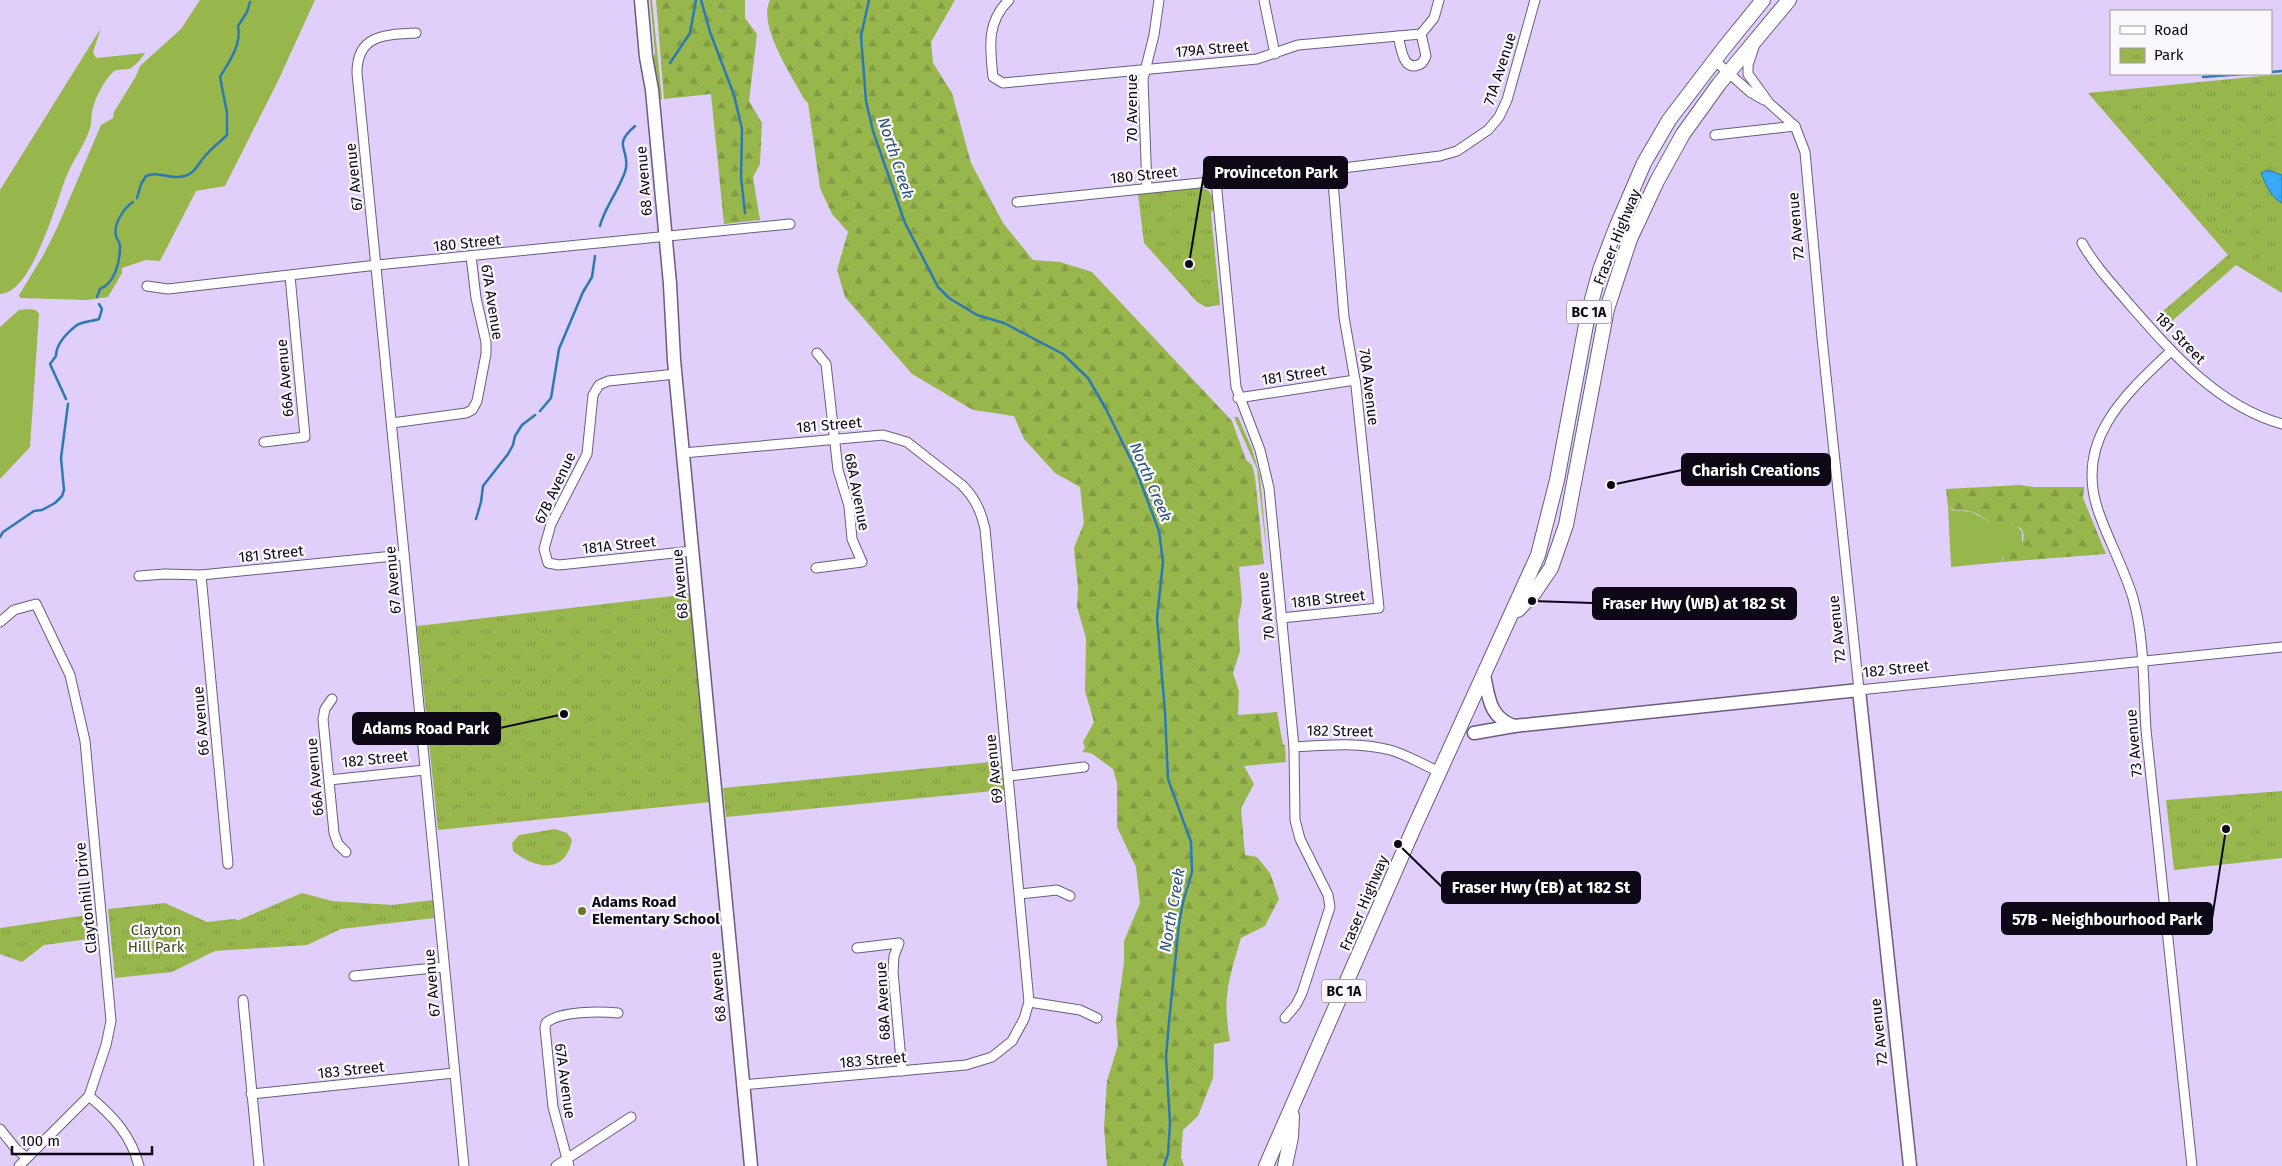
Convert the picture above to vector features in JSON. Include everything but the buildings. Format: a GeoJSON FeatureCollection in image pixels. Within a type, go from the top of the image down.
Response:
{"type":"FeatureCollection","features":[{"type":"Feature","properties":{"kind":"main road","name":"Fraser Highway"},"geometry":{"type":"LineString","coordinates":[[1266,1166],[1538,555],[1557,480],[1588,314],[1608,247],[1644,163],[1670,120],[1714,60],[1763,0]]}},
{"type":"Feature","properties":{"kind":"main road","name":"Fraser Highway"},"geometry":{"type":"LineString","coordinates":[[1506,627],[1551,568],[1566,525],[1607,309],[1630,239],[1657,181],[1683,134],[1728,72],[1789,0]]}},
{"type":"Feature","properties":{"kind":"main road","name":"Fraser Highway"},"geometry":{"type":"LineString","coordinates":[[1286,1163],[1291,1136],[1292,1110]]}},
{"type":"Feature","properties":{"kind":"street","name":"68 Avenue"},"geometry":{"type":"LineString","coordinates":[[641,0],[666,237],[683,453],[694,551],[750,1166]]}},
{"type":"Feature","properties":{"kind":"street","name":"179A Street"},"geometry":{"type":"LineString","coordinates":[[1009,0],[997,16],[990,36],[993,77],[1003,83],[1257,59],[1298,45],[1421,34]]}},
{"type":"Feature","properties":{"kind":"street","name":"70 Avenue"},"geometry":{"type":"LineString","coordinates":[[1147,188],[1143,85],[1154,35],[1159,0]]}},
{"type":"Feature","properties":{"kind":"street"},"geometry":{"type":"LineString","coordinates":[[1264,0],[1275,54]]}},
{"type":"Feature","properties":{"kind":"street"},"geometry":{"type":"LineString","coordinates":[[1398,36],[1404,59],[1409,64],[1416,66],[1422,63],[1426,56],[1421,34],[1434,18],[1439,0]]}},
{"type":"Feature","properties":{"kind":"street","name":"71A Avenue"},"geometry":{"type":"LineString","coordinates":[[1422,158],[1440,156],[1464,148],[1488,130],[1499,117],[1507,100],[1535,0]]}},
{"type":"Feature","properties":{"kind":"street","name":"67 Avenue"},"geometry":{"type":"LineString","coordinates":[[416,33],[389,35],[372,40],[362,50],[358,58],[358,73],[464,1166]]}},
{"type":"Feature","properties":{"kind":"street","name":"72 Avenue"},"geometry":{"type":"LineString","coordinates":[[1756,40],[1748,66],[1748,74],[1768,103]]}},
{"type":"Feature","properties":{"kind":"street","name":"72 Avenue"},"geometry":{"type":"LineString","coordinates":[[1714,60],[1750,92],[1768,103],[1795,126],[1805,152],[1822,338],[1910,1166]]}},
{"type":"Feature","properties":{"kind":"street"},"geometry":{"type":"LineString","coordinates":[[1715,135],[1795,126]]}},
{"type":"Feature","properties":{"kind":"street","name":"180 Street"},"geometry":{"type":"LineString","coordinates":[[1017,202],[1422,158]]}},
{"type":"Feature","properties":{"kind":"street","name":"70A Avenue"},"geometry":{"type":"LineString","coordinates":[[1332,169],[1344,318],[1355,380],[1379,608]]}},
{"type":"Feature","properties":{"kind":"street","name":"70 Avenue"},"geometry":{"type":"LineString","coordinates":[[1216,181],[1236,387],[1238,398],[1266,468],[1294,747],[1295,820],[1300,840],[1328,895],[1330,907],[1302,993],[1296,1005],[1285,1018]]}},
{"type":"Feature","properties":{"kind":"street","name":"180 Street"},"geometry":{"type":"LineString","coordinates":[[148,286],[168,289],[790,224]]}},
{"type":"Feature","properties":{"kind":"street","name":"181 Street"},"geometry":{"type":"LineString","coordinates":[[2082,243],[2092,261],[2171,351],[2197,376],[2226,398],[2282,424]]}},
{"type":"Feature","properties":{"kind":"street","name":"67A Avenue"},"geometry":{"type":"LineString","coordinates":[[392,423],[466,413],[472,410],[477,400],[486,342],[476,298],[471,256]]}},
{"type":"Feature","properties":{"kind":"street","name":"66A Avenue"},"geometry":{"type":"LineString","coordinates":[[264,442],[305,437],[290,276]]}},
{"type":"Feature","properties":{"kind":"street","name":"73 Avenue"},"geometry":{"type":"LineString","coordinates":[[2171,351],[2112,412],[2098,438],[2093,459],[2093,493],[2099,513],[2129,586],[2141,635],[2146,730],[2192,1166]]}},
{"type":"Feature","properties":{"kind":"street","name":"68A Avenue"},"geometry":{"type":"LineString","coordinates":[[816,568],[862,562],[852,539],[849,506],[838,470],[826,364],[818,353]]}},
{"type":"Feature","properties":{"kind":"street","name":"67B Avenue"},"geometry":{"type":"LineString","coordinates":[[548,563],[544,549],[552,524],[587,454],[593,395],[599,385],[608,381],[676,374]]}},
{"type":"Feature","properties":{"kind":"street","name":"181 Street"},"geometry":{"type":"LineString","coordinates":[[1238,398],[1355,380]]}},
{"type":"Feature","properties":{"kind":"street","name":"181 Street"},"geometry":{"type":"LineString","coordinates":[[683,453],[873,434],[896,437],[907,442],[962,485]]}},
{"type":"Feature","properties":{"kind":"street","name":"69 Avenue"},"geometry":{"type":"LineString","coordinates":[[962,485],[979,508],[985,529],[1029,1002],[1019,1031],[1003,1050]]}},
{"type":"Feature","properties":{"kind":"street","name":"181A Street"},"geometry":{"type":"LineString","coordinates":[[548,563],[560,565],[694,551]]}},
{"type":"Feature","properties":{"kind":"street","name":"181 Street"},"geometry":{"type":"LineString","coordinates":[[140,576],[165,574],[201,575],[404,555]]}},
{"type":"Feature","properties":{"kind":"street","name":"66 Avenue"},"geometry":{"type":"LineString","coordinates":[[201,575],[228,864]]}},
{"type":"Feature","properties":{"kind":"street","name":"Claytonhill Drive"},"geometry":{"type":"LineString","coordinates":[[0,622],[14,610],[36,604],[70,675],[85,741],[111,1021],[106,1045],[89,1096],[18,1166]]}},
{"type":"Feature","properties":{"kind":"street","name":"181B Street"},"geometry":{"type":"LineString","coordinates":[[1281,618],[1379,608]]}},
{"type":"Feature","properties":{"kind":"street","name":"182 Street"},"geometry":{"type":"LineString","coordinates":[[1474,733],[1514,726],[2282,647]]}},
{"type":"Feature","properties":{"kind":"street"},"geometry":{"type":"LineString","coordinates":[[1484,675],[1489,701],[1497,716],[1505,723],[1514,726]]}},
{"type":"Feature","properties":{"kind":"street","name":"66A Avenue"},"geometry":{"type":"LineString","coordinates":[[332,699],[325,709],[323,719],[334,833],[338,844],[346,852]]}},
{"type":"Feature","properties":{"kind":"street","name":"182 Street"},"geometry":{"type":"LineString","coordinates":[[1294,747],[1368,745],[1392,750],[1440,772]]}},
{"type":"Feature","properties":{"kind":"street"},"geometry":{"type":"LineString","coordinates":[[1009,776],[1084,767]]}},
{"type":"Feature","properties":{"kind":"street","name":"182 Street"},"geometry":{"type":"LineString","coordinates":[[329,780],[425,770]]}},
{"type":"Feature","properties":{"kind":"street"},"geometry":{"type":"LineString","coordinates":[[1020,894],[1057,890],[1070,896]]}},
{"type":"Feature","properties":{"kind":"street","name":"68A Avenue"},"geometry":{"type":"LineString","coordinates":[[857,948],[899,943],[894,956],[893,972],[902,1071]]}},
{"type":"Feature","properties":{"kind":"street"},"geometry":{"type":"LineString","coordinates":[[354,976],[444,966]]}},
{"type":"Feature","properties":{"kind":"street"},"geometry":{"type":"LineString","coordinates":[[243,1000],[259,1166]]}},
{"type":"Feature","properties":{"kind":"street"},"geometry":{"type":"LineString","coordinates":[[1029,1002],[1080,1010],[1096,1018]]}},
{"type":"Feature","properties":{"kind":"street","name":"67A Avenue"},"geometry":{"type":"LineString","coordinates":[[568,1163],[552,1107],[544,1028],[546,1023],[555,1017],[598,1012],[618,1013]]}},
{"type":"Feature","properties":{"kind":"street","name":"183 Street"},"geometry":{"type":"LineString","coordinates":[[742,1085],[902,1071],[979,1062],[1003,1050]]}},
{"type":"Feature","properties":{"kind":"street","name":"183 Street"},"geometry":{"type":"LineString","coordinates":[[251,1094],[454,1072]]}},
{"type":"Feature","properties":{"kind":"street"},"geometry":{"type":"LineString","coordinates":[[89,1096],[116,1120],[126,1133],[139,1166]]}},
{"type":"Feature","properties":{"kind":"street"},"geometry":{"type":"LineString","coordinates":[[556,1166],[568,1163],[631,1117]]}},
{"type":"Feature","properties":{"kind":"street"},"geometry":{"type":"LineString","coordinates":[[0,1129],[16,1149],[26,1157]]}},
{"type":"Feature","properties":{"kind":"green space"},"geometry":{"type":"Polygon","coordinates":[[[200,0],[315,0],[278,81],[225,186],[196,191],[160,261],[146,260],[122,268],[122,273],[108,297],[87,300],[20,298],[19,295],[44,254],[57,228],[101,125],[113,118],[114,112],[140,66],[181,29],[200,0]]]}},
{"type":"Feature","properties":{"kind":"green space"},"geometry":{"type":"Polygon","coordinates":[[[650,0],[652,0],[662,99],[660,99],[653,59],[655,53],[650,0]]]}},
{"type":"Feature","properties":{"kind":"green space"},"geometry":{"type":"Polygon","coordinates":[[[656,0],[745,0],[745,18],[757,34],[749,101],[762,123],[760,164],[753,177],[760,220],[724,224],[711,94],[664,99],[656,0]]]}},
{"type":"Feature","properties":{"kind":"green space"},"geometry":{"type":"Polygon","coordinates":[[[770,0],[955,0],[931,42],[933,63],[952,93],[971,163],[1003,223],[1033,260],[1060,262],[1092,272],[1232,421],[1246,460],[1252,465],[1255,477],[1264,564],[1239,567],[1242,601],[1238,621],[1240,651],[1233,673],[1239,691],[1238,715],[1277,712],[1283,745],[1285,745],[1286,762],[1244,766],[1254,784],[1241,808],[1245,855],[1257,857],[1270,873],[1279,899],[1265,926],[1241,938],[1228,988],[1227,1012],[1230,1041],[1214,1044],[1213,1078],[1198,1116],[1183,1130],[1181,1157],[1184,1166],[1107,1166],[1104,1127],[1107,1081],[1118,1045],[1116,1021],[1124,962],[1124,941],[1140,903],[1136,867],[1117,827],[1117,783],[1113,769],[1091,753],[1082,752],[1085,748],[1083,742],[1094,722],[1085,691],[1086,638],[1077,607],[1078,588],[1074,548],[1084,523],[1080,487],[1055,473],[1024,439],[1014,416],[973,410],[912,374],[845,297],[837,270],[848,232],[832,214],[820,188],[808,103],[785,64],[772,36],[767,10],[770,0]]]}},
{"type":"Feature","properties":{"kind":"green space"},"geometry":{"type":"Polygon","coordinates":[[[101,28],[93,52],[96,58],[145,53],[131,68],[113,72],[102,87],[93,107],[91,126],[87,137],[67,175],[50,224],[33,263],[23,279],[12,290],[0,294],[0,190],[101,28]]]}},
{"type":"Feature","properties":{"kind":"green space"},"geometry":{"type":"Polygon","coordinates":[[[2282,74],[2282,293],[2236,265],[2164,328],[2155,318],[2228,255],[2088,93],[2282,74]]]}},
{"type":"Feature","properties":{"kind":"green space"},"geometry":{"type":"Polygon","coordinates":[[[1198,187],[1208,190],[1214,204],[1211,213],[1220,305],[1206,307],[1197,302],[1144,243],[1138,194],[1198,187]]]}},
{"type":"Feature","properties":{"kind":"green space"},"geometry":{"type":"Polygon","coordinates":[[[19,310],[36,310],[39,314],[30,447],[0,479],[0,327],[19,310]]]}},
{"type":"Feature","properties":{"kind":"green space"},"geometry":{"type":"Polygon","coordinates":[[[1234,417],[1238,417],[1252,449],[1260,476],[1268,564],[1257,469],[1234,417]]]}},
{"type":"Feature","properties":{"kind":"green space"},"geometry":{"type":"Polygon","coordinates":[[[2020,485],[2034,487],[2084,487],[2083,498],[2106,554],[2002,562],[2005,550],[2012,545],[2022,543],[2023,531],[2010,524],[1994,523],[1973,512],[1957,510],[1948,506],[1946,489],[2020,485]]]}},
{"type":"Feature","properties":{"kind":"green space"},"geometry":{"type":"Polygon","coordinates":[[[1948,506],[1952,510],[1972,512],[1988,521],[2016,525],[2022,532],[2022,543],[2002,558],[2002,562],[1951,567],[1948,506]]]}},
{"type":"Feature","properties":{"kind":"green space"},"geometry":{"type":"Polygon","coordinates":[[[690,594],[711,802],[438,830],[417,626],[690,594]]]}},
{"type":"Feature","properties":{"kind":"green space"},"geometry":{"type":"Polygon","coordinates":[[[1001,761],[1004,790],[726,817],[723,788],[1001,761]]]}},
{"type":"Feature","properties":{"kind":"green space"},"geometry":{"type":"Polygon","coordinates":[[[2282,791],[2282,858],[2174,870],[2166,800],[2282,791]]]}},
{"type":"Feature","properties":{"kind":"green space"},"geometry":{"type":"Polygon","coordinates":[[[555,829],[567,833],[572,840],[563,859],[556,864],[539,865],[513,851],[512,843],[519,835],[555,829]]]}},
{"type":"Feature","properties":{"kind":"green space","name":"Clayton Hill Park"},"geometry":{"type":"Polygon","coordinates":[[[302,893],[332,901],[392,905],[433,900],[434,918],[341,929],[307,945],[215,951],[172,972],[115,978],[108,909],[165,903],[207,922],[239,920],[302,893]]]}},
{"type":"Feature","properties":{"kind":"green space","name":"Clayton Hill Park"},"geometry":{"type":"Polygon","coordinates":[[[94,914],[96,938],[44,945],[22,962],[0,954],[0,928],[94,914]]]}},
{"type":"Feature","properties":{"kind":"water"},"geometry":{"type":"Polygon","coordinates":[[[2267,170],[2282,175],[2282,203],[2272,195],[2264,181],[2261,173],[2267,170]]]}},
{"type":"Feature","properties":{"kind":"waterway"},"geometry":{"type":"LineString","coordinates":[[670,63],[690,33],[696,0]]}},
{"type":"Feature","properties":{"kind":"waterway"},"geometry":{"type":"LineString","coordinates":[[701,0],[710,32],[734,95],[742,129],[741,177],[745,213]]}},
{"type":"Feature","properties":{"kind":"waterway","name":"North Creek"},"geometry":{"type":"LineString","coordinates":[[869,0],[861,36],[866,101],[873,131],[905,223],[938,287],[949,298],[977,315],[1004,323],[1063,354],[1088,378],[1106,409],[1136,470],[1159,531],[1163,562],[1157,618],[1165,712],[1168,779],[1191,842],[1192,872],[1179,924],[1169,1022],[1166,1057],[1170,1123],[1168,1154],[1164,1166]]}},
{"type":"Feature","properties":{"kind":"waterway"},"geometry":{"type":"LineString","coordinates":[[137,198],[141,184],[146,176],[158,174],[178,177],[192,173],[208,153],[227,135],[227,113],[220,77],[234,53],[239,33],[238,26],[247,12],[250,2]]}},
{"type":"Feature","properties":{"kind":"waterway"},"geometry":{"type":"LineString","coordinates":[[2272,72],[2282,71]]}},
{"type":"Feature","properties":{"kind":"waterway"},"geometry":{"type":"LineString","coordinates":[[2203,77],[2230,75]]}},
{"type":"Feature","properties":{"kind":"waterway"},"geometry":{"type":"LineString","coordinates":[[600,226],[626,168],[623,147],[624,138],[635,126]]}},
{"type":"Feature","properties":{"kind":"waterway"},"geometry":{"type":"LineString","coordinates":[[97,297],[100,289],[109,282],[116,271],[120,246],[116,236],[116,226],[123,212],[133,202]]}},
{"type":"Feature","properties":{"kind":"waterway"},"geometry":{"type":"LineString","coordinates":[[540,411],[551,398],[559,349],[583,292],[592,277],[595,256]]}},
{"type":"Feature","properties":{"kind":"waterway"},"geometry":{"type":"LineString","coordinates":[[66,399],[50,364],[56,356],[60,343],[70,331],[79,324],[99,319],[102,309],[99,304]]}},
{"type":"Feature","properties":{"kind":"waterway"},"geometry":{"type":"LineString","coordinates":[[0,537],[3,532],[34,511],[42,510],[55,503],[62,496],[64,490],[61,458],[68,404]]}},
{"type":"Feature","properties":{"kind":"waterway"},"geometry":{"type":"LineString","coordinates":[[476,519],[483,486],[508,454],[515,436],[522,425],[535,415]]}},
{"type":"Feature","properties":{"kind":"place","name":"Provinceton Park"},"geometry":{"type":"Point","coordinates":[1189,264]}},
{"type":"Feature","properties":{"kind":"place","name":"Charish Creations"},"geometry":{"type":"Point","coordinates":[1611,485]}},
{"type":"Feature","properties":{"kind":"place","name":"Fraser Hwy (WB) at 182 St"},"geometry":{"type":"Point","coordinates":[1532,601]}},
{"type":"Feature","properties":{"kind":"place","name":"Adams Road Park"},"geometry":{"type":"Point","coordinates":[564,714]}},
{"type":"Feature","properties":{"kind":"place","name":"57B - Neighbourhood Park"},"geometry":{"type":"Point","coordinates":[2226,829]}},
{"type":"Feature","properties":{"kind":"place","name":"Fraser Hwy (EB) at 182 St"},"geometry":{"type":"Point","coordinates":[1398,844]}},
{"type":"Feature","properties":{"kind":"place","name":"Adams Road Elementary School"},"geometry":{"type":"Point","coordinates":[582,911]}}]}
